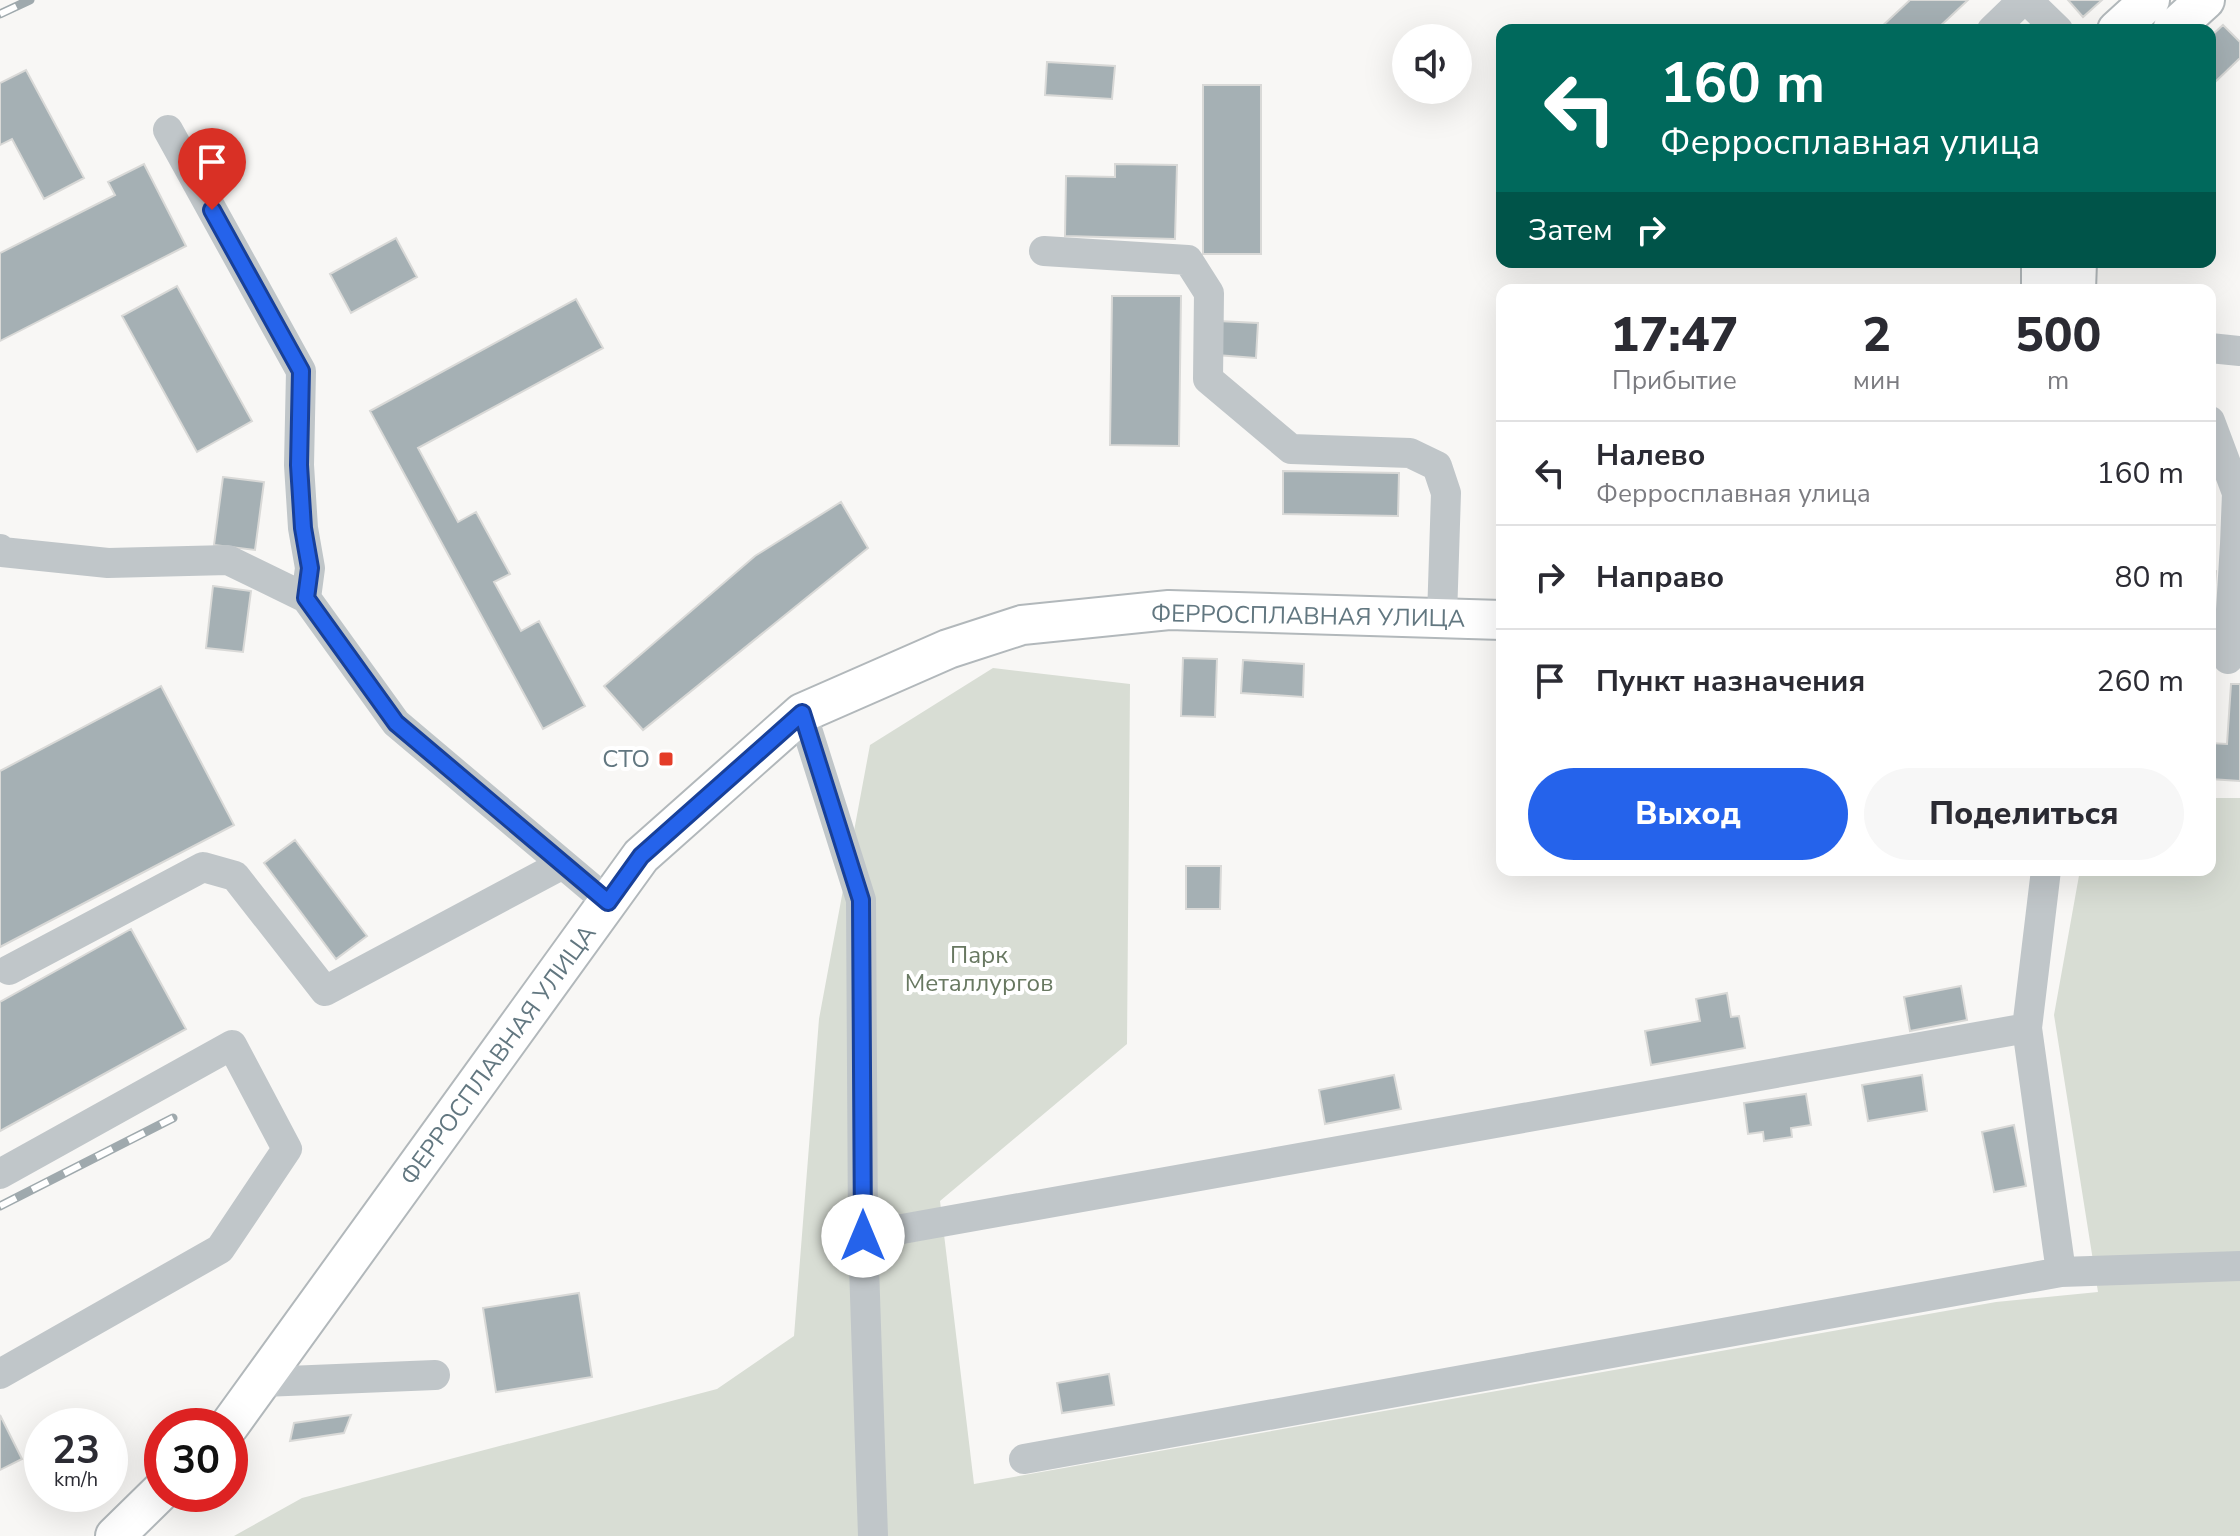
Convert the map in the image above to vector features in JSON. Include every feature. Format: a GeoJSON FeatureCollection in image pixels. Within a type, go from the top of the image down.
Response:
{"type":"FeatureCollection","features":[{"type":"Feature","properties":{"kind":"main road"},"geometry":{"type":"LineString","coordinates":[[2124,24],[2150,0]]}},
{"type":"Feature","properties":{"kind":"main road"},"geometry":{"type":"LineString","coordinates":[[2179,24],[2205,0]]}},
{"type":"Feature","properties":{"kind":"main road","name":"ФЕРРОСПЛАВНАЯ УЛИЦА"},"geometry":{"type":"LineString","coordinates":[[243,1408],[641,856],[802,713],[948,649],[1022,625],[1169,610],[1496,620]]}},
{"type":"Feature","properties":{"kind":"main road"},"geometry":{"type":"LineString","coordinates":[[115,1536],[144,1508]]}},
{"type":"Feature","properties":{"kind":"street"},"geometry":{"type":"LineString","coordinates":[[1999,24],[2025,0],[2051,24]]}},
{"type":"Feature","properties":{"kind":"street"},"geometry":{"type":"LineString","coordinates":[[168,130],[301,371],[299,465],[303,528],[310,568],[306,598]]}},
{"type":"Feature","properties":{"kind":"street"},"geometry":{"type":"LineString","coordinates":[[1044,251],[1188,260],[1209,293],[1208,379],[1291,449],[1410,453],[1437,466],[1446,493],[1442,617]]}},
{"type":"Feature","properties":{"kind":"street"},"geometry":{"type":"LineString","coordinates":[[2216,349],[2240,351]]}},
{"type":"Feature","properties":{"kind":"street"},"geometry":{"type":"LineString","coordinates":[[2216,437],[2237,493],[2237,544],[2226,659]]}},
{"type":"Feature","properties":{"kind":"street"},"geometry":{"type":"LineString","coordinates":[[0,549],[2,552],[108,563],[228,560],[306,598],[396,723],[608,902]]}},
{"type":"Feature","properties":{"kind":"street"},"geometry":{"type":"LineString","coordinates":[[802,713],[861,900],[863,1236],[873,1536]]}},
{"type":"Feature","properties":{"kind":"street"},"geometry":{"type":"LineString","coordinates":[[9,970],[203,867],[235,876],[325,991],[563,864]]}},
{"type":"Feature","properties":{"kind":"street"},"geometry":{"type":"LineString","coordinates":[[2045,876],[2027,1028],[2061,1272]]}},
{"type":"Feature","properties":{"kind":"street"},"geometry":{"type":"LineString","coordinates":[[863,1236],[2027,1028]]}},
{"type":"Feature","properties":{"kind":"street"},"geometry":{"type":"LineString","coordinates":[[0,1174],[232,1045],[287,1149],[220,1249],[0,1374]]}},
{"type":"Feature","properties":{"kind":"street"},"geometry":{"type":"LineString","coordinates":[[1024,1459],[2061,1272],[2240,1266]]}},
{"type":"Feature","properties":{"kind":"street"},"geometry":{"type":"LineString","coordinates":[[263,1382],[435,1375]]}},
{"type":"Feature","properties":{"kind":"green space","name":"Парк Металлургов"},"geometry":{"type":"Polygon","coordinates":[[[993,668],[1130,684],[1127,1044],[940,1201],[974,1484],[1996,1302],[2098,1292],[2054,1015],[2079,876],[2216,876],[2216,798],[2240,798],[2240,1536],[234,1536],[302,1498],[717,1389],[794,1336],[819,1019],[870,745],[993,668]]]}},
{"type":"Feature","properties":{"kind":"building"},"geometry":{"type":"Polygon","coordinates":[[[1910,0],[1968,0],[1942,24],[1884,24],[1910,0]]]}},
{"type":"Feature","properties":{"kind":"building"},"geometry":{"type":"Polygon","coordinates":[[[2068,0],[2102,0],[2083,17],[2068,0]]]}},
{"type":"Feature","properties":{"kind":"building"},"geometry":{"type":"Polygon","coordinates":[[[2223,25],[2240,42],[2240,58],[2216,81],[2216,31],[2223,25]]]}},
{"type":"Feature","properties":{"kind":"building"},"geometry":{"type":"Polygon","coordinates":[[[1047,62],[1115,66],[1112,99],[1045,95],[1047,62]]]}},
{"type":"Feature","properties":{"kind":"building"},"geometry":{"type":"Polygon","coordinates":[[[26,70],[84,178],[44,199],[12,139],[0,145],[0,83],[26,70]]]}},
{"type":"Feature","properties":{"kind":"building"},"geometry":{"type":"Polygon","coordinates":[[[1203,85],[1261,85],[1261,254],[1203,254],[1203,85]]]}},
{"type":"Feature","properties":{"kind":"building"},"geometry":{"type":"Polygon","coordinates":[[[144,164],[186,246],[0,341],[0,253],[115,195],[108,182],[144,164]]]}},
{"type":"Feature","properties":{"kind":"building"},"geometry":{"type":"Polygon","coordinates":[[[1115,164],[1177,165],[1175,239],[1065,236],[1066,176],[1115,177],[1115,164]]]}},
{"type":"Feature","properties":{"kind":"building"},"geometry":{"type":"Polygon","coordinates":[[[396,238],[417,277],[351,313],[330,274],[396,238]]]}},
{"type":"Feature","properties":{"kind":"building"},"geometry":{"type":"Polygon","coordinates":[[[177,286],[252,421],[197,452],[122,316],[177,286]]]}},
{"type":"Feature","properties":{"kind":"building"},"geometry":{"type":"Polygon","coordinates":[[[1112,296],[1181,296],[1179,446],[1110,445],[1112,296]]]}},
{"type":"Feature","properties":{"kind":"building"},"geometry":{"type":"Polygon","coordinates":[[[576,299],[603,348],[418,448],[458,522],[476,512],[510,574],[494,582],[521,631],[539,621],[585,706],[543,729],[370,411],[576,299]]]}},
{"type":"Feature","properties":{"kind":"building"},"geometry":{"type":"Polygon","coordinates":[[[1218,321],[1258,323],[1256,358],[1216,355],[1218,321]]]}},
{"type":"Feature","properties":{"kind":"building"},"geometry":{"type":"Polygon","coordinates":[[[1283,471],[1399,473],[1398,516],[1283,514],[1283,471]]]}},
{"type":"Feature","properties":{"kind":"building"},"geometry":{"type":"Polygon","coordinates":[[[223,477],[264,482],[255,550],[214,545],[223,477]]]}},
{"type":"Feature","properties":{"kind":"building"},"geometry":{"type":"Polygon","coordinates":[[[841,502],[868,548],[643,730],[604,686],[755,556],[841,502]]]}},
{"type":"Feature","properties":{"kind":"building"},"geometry":{"type":"Polygon","coordinates":[[[213,586],[251,591],[243,652],[206,648],[213,586]]]}},
{"type":"Feature","properties":{"kind":"building"},"geometry":{"type":"Polygon","coordinates":[[[1183,658],[1217,659],[1215,717],[1181,716],[1183,658]]]}},
{"type":"Feature","properties":{"kind":"building"},"geometry":{"type":"Polygon","coordinates":[[[1243,660],[1304,664],[1303,697],[1241,693],[1243,660]]]}},
{"type":"Feature","properties":{"kind":"building"},"geometry":{"type":"Polygon","coordinates":[[[2231,684],[2240,684],[2240,781],[2216,779],[2216,743],[2227,744],[2231,684]]]}},
{"type":"Feature","properties":{"kind":"building"},"geometry":{"type":"Polygon","coordinates":[[[161,686],[234,825],[0,947],[0,771],[161,686]]]}},
{"type":"Feature","properties":{"kind":"building"},"geometry":{"type":"Polygon","coordinates":[[[295,840],[367,936],[336,959],[264,863],[295,840]]]}},
{"type":"Feature","properties":{"kind":"building"},"geometry":{"type":"Polygon","coordinates":[[[1186,866],[1221,866],[1220,909],[1186,909],[1186,866]]]}},
{"type":"Feature","properties":{"kind":"building"},"geometry":{"type":"Polygon","coordinates":[[[131,929],[186,1029],[0,1131],[0,1002],[131,929]]]}},
{"type":"Feature","properties":{"kind":"building"},"geometry":{"type":"Polygon","coordinates":[[[1961,986],[1967,1020],[1910,1031],[1904,997],[1961,986]]]}},
{"type":"Feature","properties":{"kind":"building"},"geometry":{"type":"Polygon","coordinates":[[[1727,993],[1731,1017],[1739,1016],[1745,1048],[1651,1065],[1645,1031],[1700,1021],[1696,999],[1727,993]]]}},
{"type":"Feature","properties":{"kind":"building"},"geometry":{"type":"Polygon","coordinates":[[[1394,1075],[1401,1109],[1325,1124],[1319,1090],[1394,1075]]]}},
{"type":"Feature","properties":{"kind":"building"},"geometry":{"type":"Polygon","coordinates":[[[1922,1075],[1927,1111],[1868,1121],[1862,1085],[1922,1075]]]}},
{"type":"Feature","properties":{"kind":"building"},"geometry":{"type":"Polygon","coordinates":[[[1806,1094],[1811,1125],[1791,1128],[1792,1137],[1764,1141],[1763,1132],[1748,1134],[1744,1103],[1806,1094]]]}},
{"type":"Feature","properties":{"kind":"building"},"geometry":{"type":"Polygon","coordinates":[[[2014,1125],[2026,1186],[1994,1192],[1982,1132],[2014,1125]]]}},
{"type":"Feature","properties":{"kind":"building"},"geometry":{"type":"Polygon","coordinates":[[[579,1293],[592,1377],[496,1392],[483,1308],[579,1293]]]}},
{"type":"Feature","properties":{"kind":"building"},"geometry":{"type":"Polygon","coordinates":[[[1109,1374],[1114,1405],[1062,1413],[1057,1383],[1109,1374]]]}},
{"type":"Feature","properties":{"kind":"building"},"geometry":{"type":"Polygon","coordinates":[[[0,1415],[22,1459],[0,1470],[0,1415]]]}},
{"type":"Feature","properties":{"kind":"building"},"geometry":{"type":"Polygon","coordinates":[[[351,1415],[344,1433],[290,1441],[294,1423],[351,1415]]]}},
{"type":"Feature","properties":{"kind":"railway"},"geometry":{"type":"LineString","coordinates":[[0,14],[30,0]]}},
{"type":"Feature","properties":{"kind":"railway"},"geometry":{"type":"LineString","coordinates":[[0,1206],[173,1118]]}},
{"type":"Feature","properties":{"kind":"place","name":"СТО"},"geometry":{"type":"Point","coordinates":[666,759]}},
{"type":"Feature","properties":{"kind":"route"},"geometry":{"type":"LineString","coordinates":[[212,210],[301,371],[299,465],[303,528],[310,568],[306,598],[396,723],[608,902],[641,856],[802,713],[861,900],[863,1236]]}}]}
